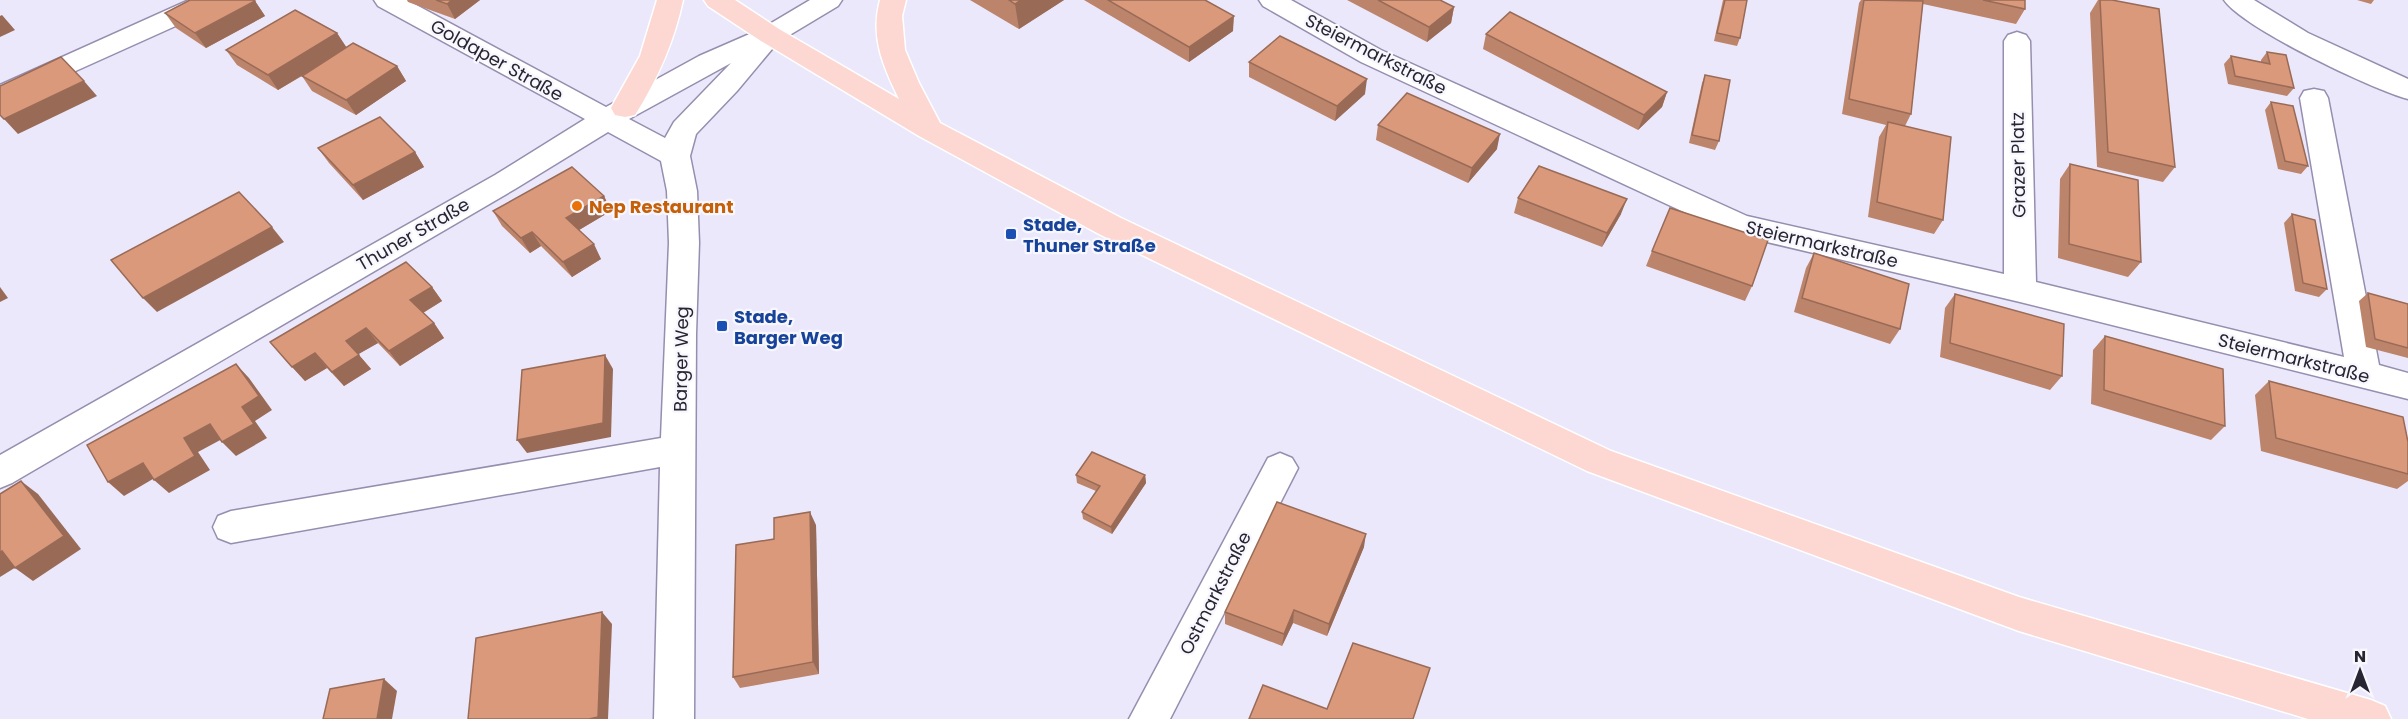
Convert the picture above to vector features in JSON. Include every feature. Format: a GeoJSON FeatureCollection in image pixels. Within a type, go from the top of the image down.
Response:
{"type":"FeatureCollection","features":[{"type":"Feature","properties":{"kind":"main road"},"geometry":{"type":"LineString","coordinates":[[616,114],[644,81],[652,63],[670,0]]}},
{"type":"Feature","properties":{"kind":"main road"},"geometry":{"type":"LineString","coordinates":[[717,0],[770,35],[929,129],[1110,226],[1599,461],[2019,614],[2371,719]]}},
{"type":"Feature","properties":{"kind":"main road"},"geometry":{"type":"LineString","coordinates":[[893,0],[887,27],[894,56],[929,129]]}},
{"type":"Feature","properties":{"kind":"street"},"geometry":{"type":"LineString","coordinates":[[0,96],[211,0]]}},
{"type":"Feature","properties":{"kind":"street","name":"Goldaper Straße"},"geometry":{"type":"LineString","coordinates":[[387,0],[616,114],[675,156]]}},
{"type":"Feature","properties":{"kind":"street","name":"Thuner Straße"},"geometry":{"type":"LineString","coordinates":[[0,473],[549,156],[616,114],[709,62],[770,35],[829,0]]}},
{"type":"Feature","properties":{"kind":"street","name":"Steiermarkstraße"},"geometry":{"type":"LineString","coordinates":[[1272,0],[1371,56],[1740,225],[2020,290],[2408,386]]}},
{"type":"Feature","properties":{"kind":"street"},"geometry":{"type":"LineString","coordinates":[[2237,0],[2265,21],[2335,58],[2408,90]]}},
{"type":"Feature","properties":{"kind":"street"},"geometry":{"type":"LineString","coordinates":[[675,156],[677,143],[684,129],[727,85],[770,35]]}},
{"type":"Feature","properties":{"kind":"street","name":"Grazer Platz"},"geometry":{"type":"LineString","coordinates":[[2017,41],[2020,290]]}},
{"type":"Feature","properties":{"kind":"street"},"geometry":{"type":"LineString","coordinates":[[2314,98],[2364,375]]}},
{"type":"Feature","properties":{"kind":"street","name":"Barger Weg"},"geometry":{"type":"LineString","coordinates":[[674,719],[680,334],[684,243],[682,191],[675,156]]}},
{"type":"Feature","properties":{"kind":"street"},"geometry":{"type":"LineString","coordinates":[[231,527],[679,448]]}},
{"type":"Feature","properties":{"kind":"street","name":"Ostmarkstraße"},"geometry":{"type":"LineString","coordinates":[[1149,719],[1280,468]]}},
{"type":"Feature","properties":{"kind":"building"},"geometry":{"type":"Polygon","coordinates":[[[190,0],[255,1],[195,33],[165,13],[190,0]]]}},
{"type":"Feature","properties":{"kind":"building"},"geometry":{"type":"Polygon","coordinates":[[[436,0],[452,0],[447,4],[436,0]]]}},
{"type":"Feature","properties":{"kind":"building"},"geometry":{"type":"Polygon","coordinates":[[[1009,0],[1021,0],[1015,4],[1009,0]]]}},
{"type":"Feature","properties":{"kind":"building"},"geometry":{"type":"Polygon","coordinates":[[[1108,0],[1205,0],[1234,16],[1189,47],[1108,0]]]}},
{"type":"Feature","properties":{"kind":"building"},"geometry":{"type":"Polygon","coordinates":[[[1378,0],[1440,0],[1454,7],[1429,27],[1378,0]]]}},
{"type":"Feature","properties":{"kind":"building"},"geometry":{"type":"Polygon","coordinates":[[[1725,0],[1747,0],[1740,38],[1717,33],[1725,0]]]}},
{"type":"Feature","properties":{"kind":"building"},"geometry":{"type":"Polygon","coordinates":[[[1864,0],[1923,1],[1911,114],[1849,99],[1864,0]]]}},
{"type":"Feature","properties":{"kind":"building"},"geometry":{"type":"Polygon","coordinates":[[[1983,0],[2025,0],[2025,9],[1983,0]]]}},
{"type":"Feature","properties":{"kind":"building"},"geometry":{"type":"Polygon","coordinates":[[[2100,0],[2112,0],[2159,9],[2175,167],[2108,152],[2100,0]]]}},
{"type":"Feature","properties":{"kind":"building"},"geometry":{"type":"Polygon","coordinates":[[[295,10],[337,33],[268,75],[226,50],[295,10]]]}},
{"type":"Feature","properties":{"kind":"building"},"geometry":{"type":"Polygon","coordinates":[[[1510,12],[1667,92],[1644,115],[1486,34],[1510,12]]]}},
{"type":"Feature","properties":{"kind":"building"},"geometry":{"type":"Polygon","coordinates":[[[1280,36],[1367,79],[1337,106],[1249,62],[1280,36]]]}},
{"type":"Feature","properties":{"kind":"building"},"geometry":{"type":"Polygon","coordinates":[[[353,43],[397,66],[346,100],[302,76],[353,43]]]}},
{"type":"Feature","properties":{"kind":"building"},"geometry":{"type":"Polygon","coordinates":[[[2267,52],[2286,55],[2294,88],[2235,76],[2231,56],[2270,64],[2267,52]]]}},
{"type":"Feature","properties":{"kind":"building"},"geometry":{"type":"Polygon","coordinates":[[[61,57],[84,81],[4,119],[0,115],[0,86],[61,57]]]}},
{"type":"Feature","properties":{"kind":"building"},"geometry":{"type":"Polygon","coordinates":[[[1705,75],[1730,80],[1719,141],[1692,135],[1705,75]]]}},
{"type":"Feature","properties":{"kind":"building"},"geometry":{"type":"Polygon","coordinates":[[[1407,93],[1500,134],[1472,168],[1378,125],[1407,93]]]}},
{"type":"Feature","properties":{"kind":"building"},"geometry":{"type":"Polygon","coordinates":[[[2271,102],[2293,106],[2308,166],[2285,161],[2271,102]]]}},
{"type":"Feature","properties":{"kind":"building"},"geometry":{"type":"Polygon","coordinates":[[[380,117],[415,152],[353,185],[318,148],[380,117]]]}},
{"type":"Feature","properties":{"kind":"building"},"geometry":{"type":"Polygon","coordinates":[[[1888,122],[1951,137],[1943,220],[1877,202],[1888,122]]]}},
{"type":"Feature","properties":{"kind":"building"},"geometry":{"type":"Polygon","coordinates":[[[2070,164],[2138,180],[2141,262],[2069,244],[2070,164]]]}},
{"type":"Feature","properties":{"kind":"building"},"geometry":{"type":"Polygon","coordinates":[[[1539,166],[1627,199],[1607,233],[1518,198],[1539,166]]]}},
{"type":"Feature","properties":{"kind":"building"},"geometry":{"type":"Polygon","coordinates":[[[572,167],[604,196],[566,218],[594,244],[563,262],[532,232],[521,238],[493,211],[572,167]]]}},
{"type":"Feature","properties":{"kind":"building"},"geometry":{"type":"Polygon","coordinates":[[[239,192],[272,227],[143,298],[111,260],[239,192]]]}},
{"type":"Feature","properties":{"kind":"building"},"geometry":{"type":"Polygon","coordinates":[[[1670,208],[1768,240],[1752,286],[1652,251],[1670,208]]]}},
{"type":"Feature","properties":{"kind":"building"},"geometry":{"type":"Polygon","coordinates":[[[2292,214],[2315,220],[2327,289],[2303,283],[2292,214]]]}},
{"type":"Feature","properties":{"kind":"building"},"geometry":{"type":"Polygon","coordinates":[[[1814,253],[1909,284],[1900,329],[1802,298],[1814,253]]]}},
{"type":"Feature","properties":{"kind":"building"},"geometry":{"type":"Polygon","coordinates":[[[406,262],[432,287],[410,300],[434,323],[389,351],[366,328],[346,341],[359,355],[332,372],[315,353],[292,367],[270,342],[406,262]]]}},
{"type":"Feature","properties":{"kind":"building"},"geometry":{"type":"Polygon","coordinates":[[[2368,293],[2408,304],[2408,348],[2375,339],[2368,293]]]}},
{"type":"Feature","properties":{"kind":"building"},"geometry":{"type":"Polygon","coordinates":[[[1955,294],[2064,324],[2062,376],[1950,343],[1955,294]]]}},
{"type":"Feature","properties":{"kind":"building"},"geometry":{"type":"Polygon","coordinates":[[[2105,336],[2223,369],[2225,426],[2104,390],[2105,336]]]}},
{"type":"Feature","properties":{"kind":"building"},"geometry":{"type":"Polygon","coordinates":[[[605,355],[603,423],[517,440],[522,370],[605,355]]]}},
{"type":"Feature","properties":{"kind":"building"},"geometry":{"type":"Polygon","coordinates":[[[236,364],[259,396],[242,407],[254,424],[222,442],[210,424],[184,438],[195,456],[154,480],[143,463],[108,482],[87,445],[236,364]]]}},
{"type":"Feature","properties":{"kind":"building"},"geometry":{"type":"Polygon","coordinates":[[[2269,381],[2403,417],[2408,442],[2408,474],[2276,438],[2269,381]]]}},
{"type":"Feature","properties":{"kind":"building"},"geometry":{"type":"Polygon","coordinates":[[[1092,452],[1145,475],[1111,527],[1082,512],[1100,486],[1076,475],[1092,452]]]}},
{"type":"Feature","properties":{"kind":"building"},"geometry":{"type":"Polygon","coordinates":[[[21,481],[64,536],[15,568],[2,551],[0,553],[0,494],[21,481]]]}},
{"type":"Feature","properties":{"kind":"building"},"geometry":{"type":"Polygon","coordinates":[[[1277,502],[1366,534],[1329,624],[1294,610],[1284,634],[1225,612],[1277,502]]]}},
{"type":"Feature","properties":{"kind":"building"},"geometry":{"type":"Polygon","coordinates":[[[810,512],[813,662],[733,677],[736,545],[774,539],[774,518],[810,512]]]}},
{"type":"Feature","properties":{"kind":"building"},"geometry":{"type":"Polygon","coordinates":[[[602,612],[598,717],[589,719],[468,719],[476,638],[602,612]]]}},
{"type":"Feature","properties":{"kind":"building"},"geometry":{"type":"Polygon","coordinates":[[[1353,643],[1430,668],[1413,719],[1249,719],[1263,685],[1327,709],[1353,643]]]}},
{"type":"Feature","properties":{"kind":"building"},"geometry":{"type":"Polygon","coordinates":[[[384,679],[377,719],[323,719],[330,689],[384,679]]]}},
{"type":"Feature","properties":{"kind":"place","name":"Nep Restaurant"},"geometry":{"type":"Point","coordinates":[577,206]}},
{"type":"Feature","properties":{"kind":"place","name":"Stade, Thuner Straße"},"geometry":{"type":"Point","coordinates":[1011,234]}},
{"type":"Feature","properties":{"kind":"place","name":"Stade, Barger Weg"},"geometry":{"type":"Point","coordinates":[722,326]}}]}
